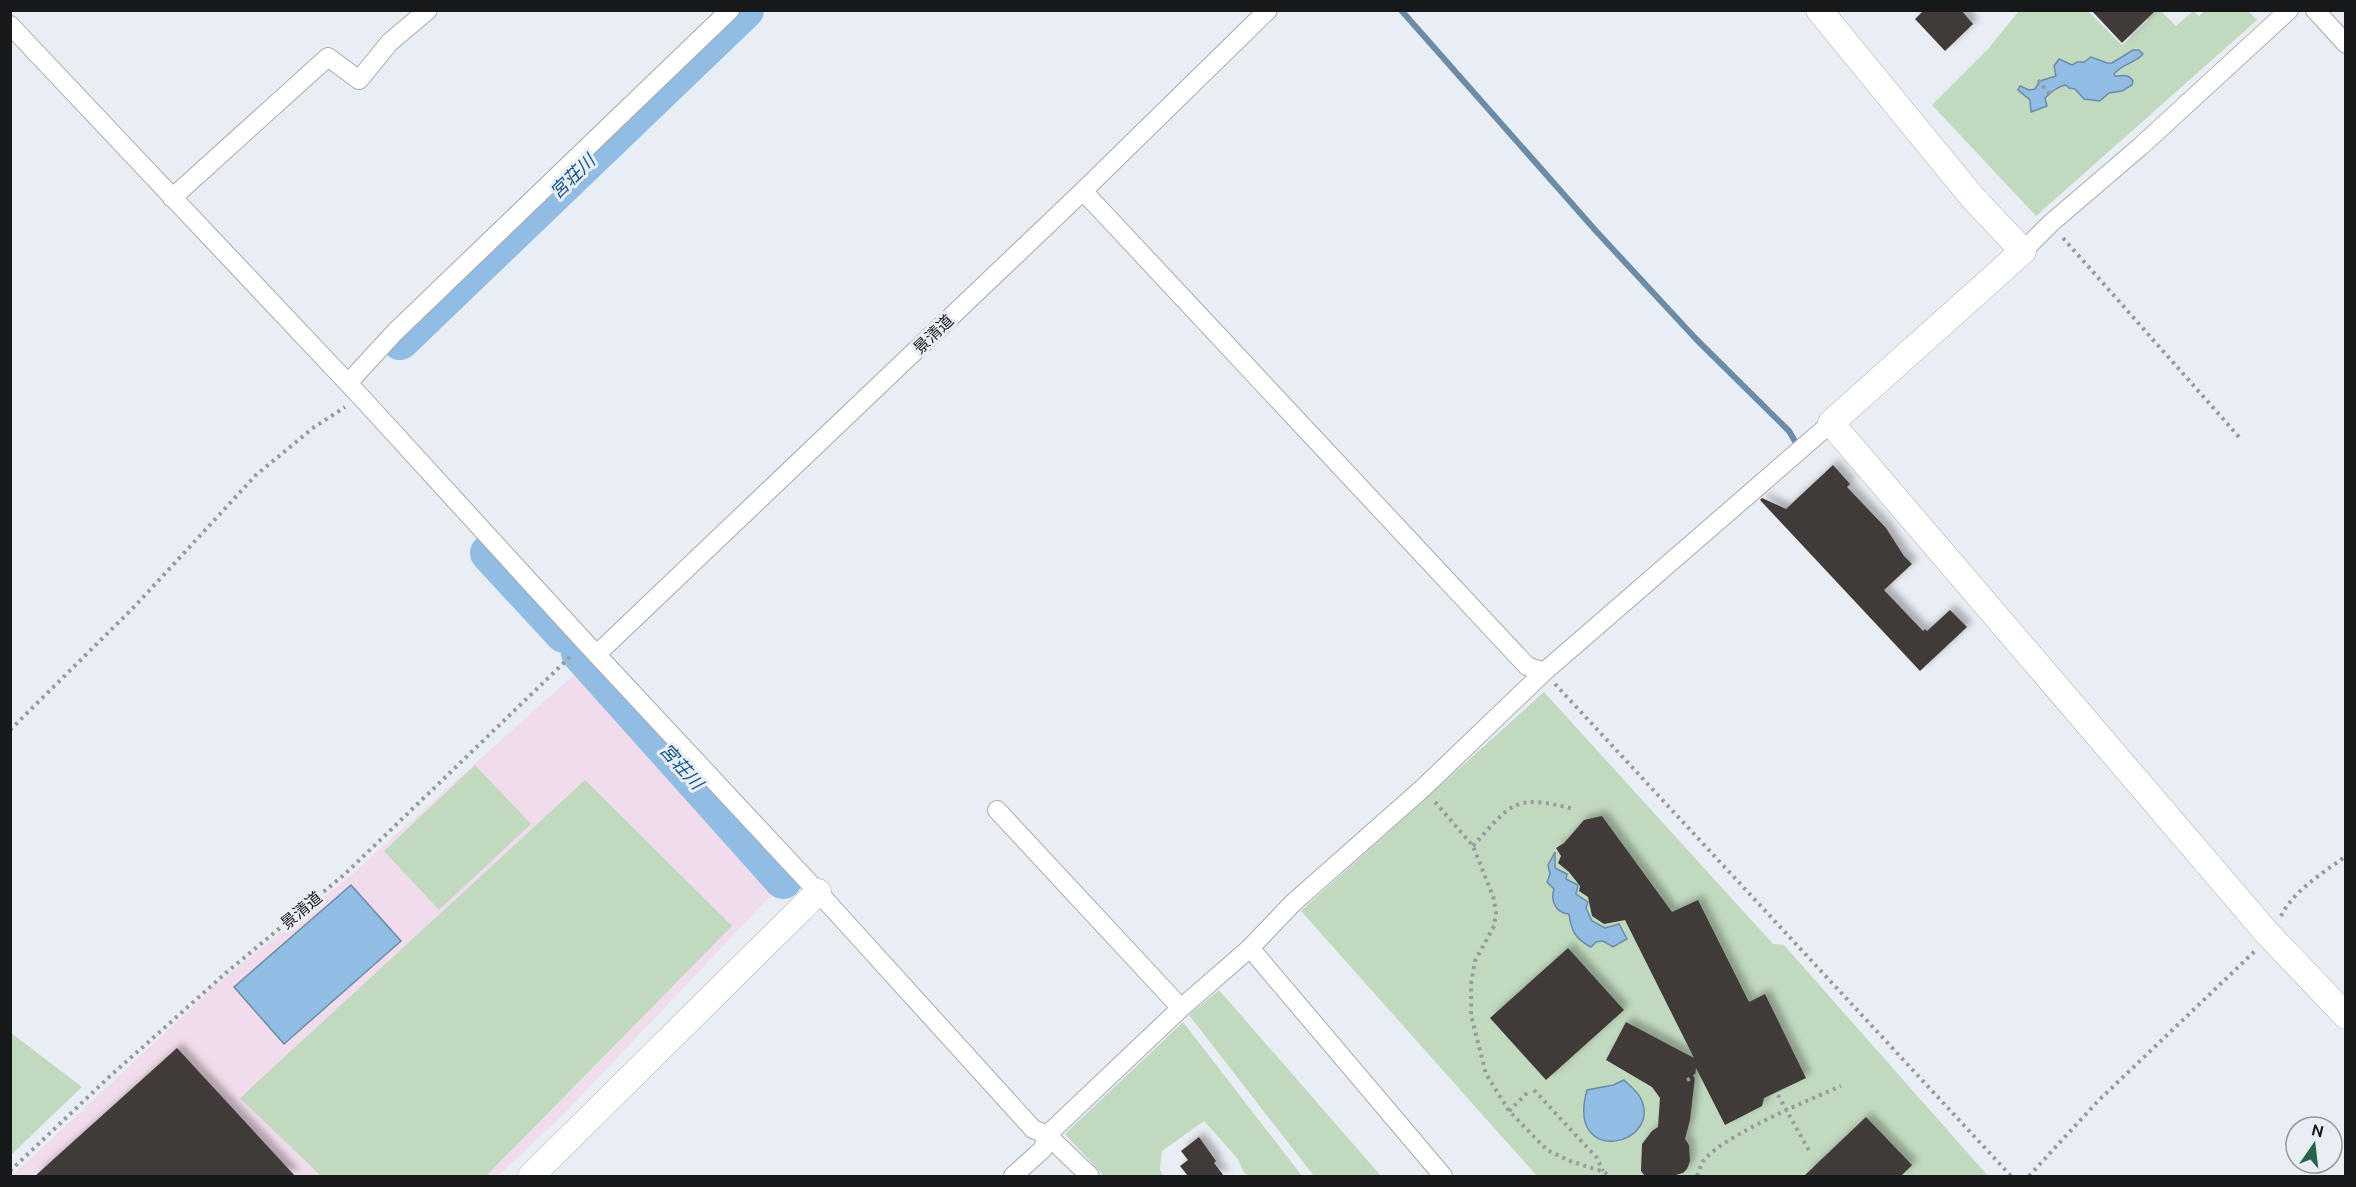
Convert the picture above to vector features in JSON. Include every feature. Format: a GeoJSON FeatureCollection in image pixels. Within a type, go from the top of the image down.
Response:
{"type":"FeatureCollection","features":[{"type":"Feature","properties":{"kind":"street"},"geometry":{"type":"LineString","coordinates":[[172,198],[328,57],[359,80],[390,42],[428,10]]}},
{"type":"Feature","properties":{"kind":"street"},"geometry":{"type":"LineString","coordinates":[[348,383],[395,332],[730,10]]}},
{"type":"Feature","properties":{"kind":"street","name":"景清道"},"geometry":{"type":"LineString","coordinates":[[590,647],[1083,191],[1268,10]]}},
{"type":"Feature","properties":{"kind":"street"},"geometry":{"type":"LineString","coordinates":[[1819,10],[1973,198],[2023,251]]}},
{"type":"Feature","properties":{"kind":"street"},"geometry":{"type":"LineString","coordinates":[[1013,1176],[1043,1149],[1047,1135],[1181,1008],[1250,948],[1293,903],[1423,788],[1544,672],[1832,423],[2289,10]]}},
{"type":"Feature","properties":{"kind":"street"},"geometry":{"type":"LineString","coordinates":[[2315,10],[2346,44]]}},
{"type":"Feature","properties":{"kind":"street"},"geometry":{"type":"LineString","coordinates":[[10,25],[362,397],[1033,1129],[1047,1135],[1090,1176]]}},
{"type":"Feature","properties":{"kind":"street"},"geometry":{"type":"LineString","coordinates":[[1083,191],[1527,666],[1544,672]]}},
{"type":"Feature","properties":{"kind":"street"},"geometry":{"type":"LineString","coordinates":[[1832,423],[2267,933],[2346,1016]]}},
{"type":"Feature","properties":{"kind":"street"},"geometry":{"type":"LineString","coordinates":[[997,810],[1181,1008]]}},
{"type":"Feature","properties":{"kind":"street"},"geometry":{"type":"LineString","coordinates":[[531,1176],[818,892]]}},
{"type":"Feature","properties":{"kind":"street"},"geometry":{"type":"LineString","coordinates":[[1250,948],[1443,1176]]}},
{"type":"Feature","properties":{"kind":"path"},"geometry":{"type":"LineString","coordinates":[[2038,80],[2050,95]]}},
{"type":"Feature","properties":{"kind":"path"},"geometry":{"type":"LineString","coordinates":[[2051,223],[2240,438]]}},
{"type":"Feature","properties":{"kind":"path"},"geometry":{"type":"LineString","coordinates":[[10,730],[135,606],[256,475],[313,428],[362,397]]}},
{"type":"Feature","properties":{"kind":"path","name":"景清道"},"geometry":{"type":"LineString","coordinates":[[10,1171],[108,1078],[210,987],[345,874],[560,669],[590,647]]}},
{"type":"Feature","properties":{"kind":"path"},"geometry":{"type":"LineString","coordinates":[[1544,672],[2011,1176]]}},
{"type":"Feature","properties":{"kind":"path"},"geometry":{"type":"LineString","coordinates":[[1423,788],[1473,846],[1490,888],[1496,913],[1494,926],[1472,971],[1470,1015],[1486,1074],[1509,1111],[1547,1150],[1610,1176]]}},
{"type":"Feature","properties":{"kind":"path"},"geometry":{"type":"LineString","coordinates":[[1473,846],[1502,814],[1518,803],[1535,801],[1574,809]]}},
{"type":"Feature","properties":{"kind":"path"},"geometry":{"type":"LineString","coordinates":[[2029,1176],[2098,1101],[2251,956],[2285,907],[2306,886],[2346,856]]}},
{"type":"Feature","properties":{"kind":"path"},"geometry":{"type":"LineString","coordinates":[[1687,1080],[1698,1075]]}},
{"type":"Feature","properties":{"kind":"path"},"geometry":{"type":"LineString","coordinates":[[1697,1176],[1702,1163],[1715,1150],[1786,1109],[1841,1086]]}},
{"type":"Feature","properties":{"kind":"path"},"geometry":{"type":"LineString","coordinates":[[1534,1090],[1597,1158],[1604,1172]]}},
{"type":"Feature","properties":{"kind":"path"},"geometry":{"type":"LineString","coordinates":[[1509,1111],[1527,1093]]}},
{"type":"Feature","properties":{"kind":"path"},"geometry":{"type":"LineString","coordinates":[[1778,1095],[1810,1154]]}},
{"type":"Feature","properties":{"kind":"shaded area"},"geometry":{"type":"Polygon","coordinates":[[[578,671],[778,888],[563,1115],[498,1176],[12,1176],[217,984],[350,876],[578,671]]]}},
{"type":"Feature","properties":{"kind":"green space"},"geometry":{"type":"Polygon","coordinates":[[[2019,11],[2088,11],[2122,45],[2148,20],[2146,17],[2153,11],[2161,11],[2176,26],[2193,11],[2199,16],[2205,11],[2248,11],[2257,20],[2036,216],[1932,105],[1988,49],[2019,11]]]}},
{"type":"Feature","properties":{"kind":"green space"},"geometry":{"type":"Polygon","coordinates":[[[1544,692],[1773,944],[1784,945],[1988,1176],[1537,1176],[1301,911],[1544,692]]]}},
{"type":"Feature","properties":{"kind":"green space"},"geometry":{"type":"Polygon","coordinates":[[[475,765],[531,824],[439,910],[384,851],[475,765]]]}},
{"type":"Feature","properties":{"kind":"green space"},"geometry":{"type":"Polygon","coordinates":[[[585,780],[732,926],[486,1176],[321,1176],[240,1098],[585,780]]]}},
{"type":"Feature","properties":{"kind":"green space"},"geometry":{"type":"Polygon","coordinates":[[[1219,990],[1381,1176],[1314,1176],[1189,1015],[1219,990]]]}},
{"type":"Feature","properties":{"kind":"green space"},"geometry":{"type":"Polygon","coordinates":[[[1183,1022],[1302,1176],[1250,1176],[1244,1173],[1238,1159],[1204,1121],[1162,1151],[1160,1169],[1163,1176],[1104,1176],[1065,1134],[1183,1022]]]}},
{"type":"Feature","properties":{"kind":"green space"},"geometry":{"type":"Polygon","coordinates":[[[11,1033],[82,1087],[11,1155],[11,1033]]]}},
{"type":"Feature","properties":{"kind":"water"},"geometry":{"type":"Polygon","coordinates":[[[2133,50],[2139,50],[2143,54],[2114,74],[2129,77],[2133,81],[2132,85],[2122,91],[2109,93],[2100,101],[2084,99],[2075,89],[2066,85],[2057,88],[2045,98],[2047,106],[2031,112],[2030,100],[2018,90],[2020,86],[2029,90],[2035,89],[2040,81],[2056,76],[2054,66],[2059,59],[2072,65],[2084,62],[2091,57],[2112,63],[2133,50]]]}},
{"type":"Feature","properties":{"kind":"water"},"geometry":{"type":"Polygon","coordinates":[[[1555,852],[1555,868],[1567,874],[1566,879],[1578,885],[1576,894],[1588,902],[1586,908],[1592,921],[1605,928],[1619,924],[1627,939],[1613,947],[1603,941],[1596,942],[1591,947],[1578,937],[1571,925],[1569,914],[1555,906],[1554,889],[1547,882],[1550,874],[1548,865],[1555,852]]]}},
{"type":"Feature","properties":{"kind":"water"},"geometry":{"type":"Polygon","coordinates":[[[351,885],[401,941],[284,1044],[234,987],[351,885]]]}},
{"type":"Feature","properties":{"kind":"water"},"geometry":{"type":"Polygon","coordinates":[[[1624,1080],[1640,1097],[1644,1114],[1639,1127],[1628,1137],[1615,1141],[1601,1140],[1590,1131],[1584,1115],[1587,1090],[1613,1085],[1624,1080]]]}},
{"type":"Feature","properties":{"kind":"building"},"geometry":{"type":"Polygon","coordinates":[[[1924,10],[1961,10],[1973,24],[1945,51],[1915,19],[1924,10]]]}},
{"type":"Feature","properties":{"kind":"building"},"geometry":{"type":"Polygon","coordinates":[[[2091,10],[2156,10],[2122,43],[2091,10]]]}},
{"type":"Feature","properties":{"kind":"building"},"geometry":{"type":"Polygon","coordinates":[[[1833,465],[1850,484],[1847,487],[1886,528],[1904,556],[1912,564],[1884,590],[1923,631],[1925,629],[1927,631],[1950,610],[1967,627],[1920,671],[1760,500],[1762,498],[1786,509],[1833,465]]]}},
{"type":"Feature","properties":{"kind":"building"},"geometry":{"type":"Polygon","coordinates":[[[1602,816],[1672,912],[1698,900],[1749,1002],[1765,994],[1806,1078],[1764,1098],[1762,1106],[1725,1125],[1696,1068],[1690,1120],[1685,1139],[1689,1145],[1690,1161],[1683,1173],[1672,1176],[1645,1176],[1641,1171],[1642,1144],[1658,1127],[1660,1098],[1652,1087],[1606,1060],[1626,1022],[1694,1058],[1625,920],[1604,924],[1592,916],[1588,897],[1579,891],[1580,886],[1558,863],[1561,856],[1556,848],[1564,843],[1584,820],[1602,816]]]}},
{"type":"Feature","properties":{"kind":"building"},"geometry":{"type":"Polygon","coordinates":[[[1568,948],[1624,1010],[1546,1080],[1490,1018],[1568,948]]]}},
{"type":"Feature","properties":{"kind":"building"},"geometry":{"type":"Polygon","coordinates":[[[177,1048],[295,1176],[35,1176],[177,1048]]]}},
{"type":"Feature","properties":{"kind":"building"},"geometry":{"type":"Polygon","coordinates":[[[1866,1117],[1912,1165],[1901,1176],[1804,1176],[1866,1117]]]}},
{"type":"Feature","properties":{"kind":"building"},"geometry":{"type":"Polygon","coordinates":[[[1199,1137],[1224,1176],[1188,1176],[1180,1166],[1188,1160],[1181,1151],[1199,1137]]]}},
{"type":"Feature","properties":{"kind":"waterway","name":"宮荘川"},"geometry":{"type":"LineString","coordinates":[[400,341],[745,10]]}},
{"type":"Feature","properties":{"kind":"waterway"},"geometry":{"type":"LineString","coordinates":[[1401,10],[1596,231],[1696,339],[1789,431],[1796,443]]}},
{"type":"Feature","properties":{"kind":"waterway","name":"宮荘川"},"geometry":{"type":"LineString","coordinates":[[489,553],[564,634]]}},
{"type":"Feature","properties":{"kind":"waterway","name":"宮荘川"},"geometry":{"type":"LineString","coordinates":[[580,653],[783,880]]}}]}
